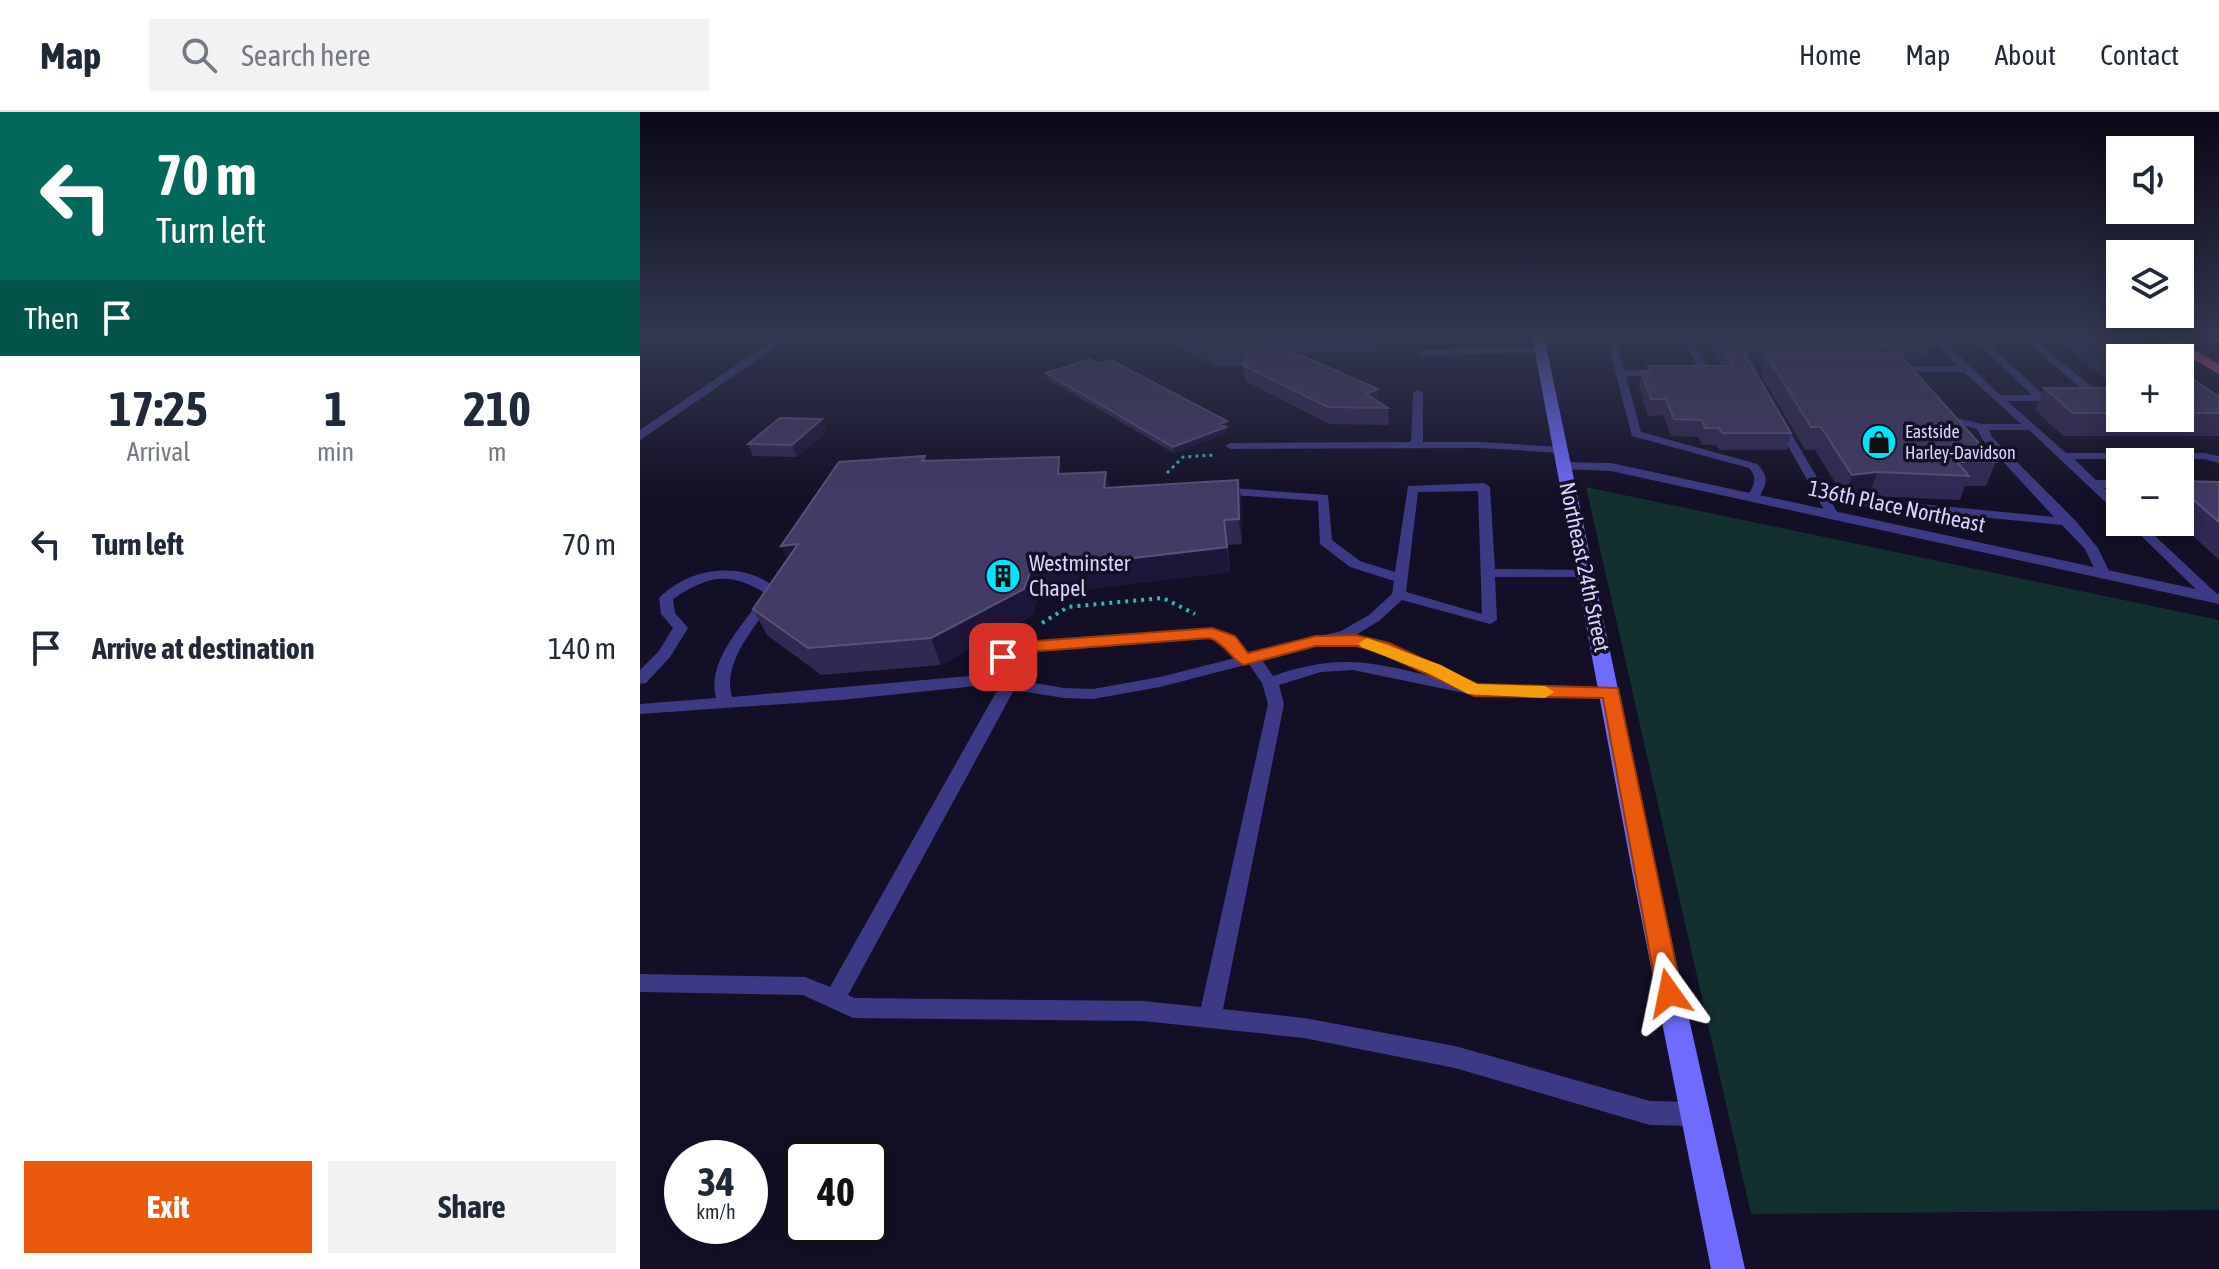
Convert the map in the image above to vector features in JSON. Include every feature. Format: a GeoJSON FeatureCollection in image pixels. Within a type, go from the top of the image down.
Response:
{"type":"FeatureCollection","features":[{"type":"Feature","properties":{"kind":"street"},"geometry":{"type":"LineString","coordinates":[[640,436],[708,390]]}},
{"type":"Feature","properties":{"kind":"street","name":"Northeast 24th Street"},"geometry":{"type":"LineString","coordinates":[[1548,390],[1728,1269]]}},
{"type":"Feature","properties":{"kind":"street","name":"136th Place Northeast"},"geometry":{"type":"LineString","coordinates":[[1562,458],[2216,598]]}},
{"type":"Feature","properties":{"kind":"lane"},"geometry":{"type":"LineString","coordinates":[[1624,390],[1636,434],[1753,466],[1760,473],[1761,483],[1753,497]]}},
{"type":"Feature","properties":{"kind":"lane"},"geometry":{"type":"LineString","coordinates":[[1989,390],[2106,496]]}},
{"type":"Feature","properties":{"kind":"lane"},"geometry":{"type":"LineString","coordinates":[[2032,390],[2041,398]]}},
{"type":"Feature","properties":{"kind":"lane"},"geometry":{"type":"LineString","coordinates":[[2084,398],[2099,398],[2089,390]]}},
{"type":"Feature","properties":{"kind":"lane"},"geometry":{"type":"LineString","coordinates":[[1417,445],[1418,393]]}},
{"type":"Feature","properties":{"kind":"lane"},"geometry":{"type":"LineString","coordinates":[[1997,398],[2070,398]]}},
{"type":"Feature","properties":{"kind":"lane"},"geometry":{"type":"LineString","coordinates":[[1772,408],[1833,515]]}},
{"type":"Feature","properties":{"kind":"lane"},"geometry":{"type":"LineString","coordinates":[[1934,409],[1943,419],[1982,427],[2032,427]]}},
{"type":"Feature","properties":{"kind":"lane"},"geometry":{"type":"LineString","coordinates":[[1982,427],[1987,438],[2091,548],[2103,573]]}},
{"type":"Feature","properties":{"kind":"lane"},"geometry":{"type":"LineString","coordinates":[[1231,446],[1417,445],[1562,458]]}},
{"type":"Feature","properties":{"kind":"lane"},"geometry":{"type":"LineString","coordinates":[[2065,456],[2204,456],[2219,460]]}},
{"type":"Feature","properties":{"kind":"lane"},"geometry":{"type":"LineString","coordinates":[[2094,484],[2106,484]]}},
{"type":"Feature","properties":{"kind":"lane"},"geometry":{"type":"LineString","coordinates":[[640,709],[986,680],[1093,694],[1160,682],[1346,634],[1374,618],[1400,587],[1412,489],[1484,487],[1490,620],[1463,615],[1400,587],[1355,564],[1325,541],[1324,498],[1203,490]]}},
{"type":"Feature","properties":{"kind":"lane"},"geometry":{"type":"LineString","coordinates":[[1869,503],[2069,522]]}},
{"type":"Feature","properties":{"kind":"lane"},"geometry":{"type":"LineString","coordinates":[[2148,536],[2216,598]]}},
{"type":"Feature","properties":{"kind":"lane"},"geometry":{"type":"LineString","coordinates":[[640,679],[665,654],[681,628],[668,614],[666,598],[687,583],[713,573],[737,573],[773,592],[728,658],[720,684],[725,703]]}},
{"type":"Feature","properties":{"kind":"lane"},"geometry":{"type":"LineString","coordinates":[[1488,573],[1586,574]]}},
{"type":"Feature","properties":{"kind":"lane"},"geometry":{"type":"LineString","coordinates":[[1374,618],[1370,630],[1383,647]]}},
{"type":"Feature","properties":{"kind":"lane"},"geometry":{"type":"LineString","coordinates":[[986,680],[1003,657],[1022,647],[1212,633],[1229,640],[1270,683],[1276,704],[1210,1018]]}},
{"type":"Feature","properties":{"kind":"lane"},"geometry":{"type":"LineString","coordinates":[[1316,641],[1356,640],[1383,647],[1474,690]]}},
{"type":"Feature","properties":{"kind":"lane"},"geometry":{"type":"LineString","coordinates":[[1270,683],[1294,674],[1338,665],[1375,668],[1474,690],[1611,693]]}},
{"type":"Feature","properties":{"kind":"lane"},"geometry":{"type":"LineString","coordinates":[[835,999],[1009,684]]}},
{"type":"Feature","properties":{"kind":"lane"},"geometry":{"type":"LineString","coordinates":[[640,983],[805,986],[853,1008],[1143,1011],[1304,1028],[1455,1057],[1650,1113],[1695,1114]]}},
{"type":"Feature","properties":{"kind":"path"},"geometry":{"type":"LineString","coordinates":[[1167,473],[1183,457],[1211,458],[1231,446]]}},
{"type":"Feature","properties":{"kind":"path"},"geometry":{"type":"LineString","coordinates":[[1032,630],[1068,607],[1163,598],[1201,617]]}},
{"type":"Feature","properties":{"kind":"green space"},"geometry":{"type":"Polygon","coordinates":[[[1586,487],[2219,620],[2219,1210],[1751,1214],[1586,487]]]}},
{"type":"Feature","properties":{"kind":"building"},"geometry":{"type":"Polygon","coordinates":[[[1075,390],[1168,390],[1227,421],[1219,424],[1226,427],[1173,447],[1075,390]]]}},
{"type":"Feature","properties":{"kind":"building"},"geometry":{"type":"Polygon","coordinates":[[[1294,390],[1376,390],[1366,394],[1388,408],[1328,407],[1294,390]]]}},
{"type":"Feature","properties":{"kind":"building"},"geometry":{"type":"Polygon","coordinates":[[[1648,390],[1766,390],[1791,433],[1722,433],[1719,428],[1705,428],[1702,420],[1674,419],[1666,399],[1651,399],[1648,390]]]}},
{"type":"Feature","properties":{"kind":"building","name":"Eastside Harley-Davidson"},"geometry":{"type":"Polygon","coordinates":[[[1788,390],[1931,390],[1996,462],[1957,462],[1969,476],[1877,472],[1852,475],[1821,427],[1811,427],[1788,390]]]}},
{"type":"Feature","properties":{"kind":"building"},"geometry":{"type":"Polygon","coordinates":[[[2046,390],[2106,390],[2106,413],[2073,413],[2046,390]]]}},
{"type":"Feature","properties":{"kind":"building"},"geometry":{"type":"Polygon","coordinates":[[[2194,390],[2209,390],[2219,397],[2219,413],[2194,413],[2194,390]]]}},
{"type":"Feature","properties":{"kind":"building"},"geometry":{"type":"Polygon","coordinates":[[[780,418],[822,419],[792,445],[748,444],[780,418]]]}},
{"type":"Feature","properties":{"kind":"building","name":"Westminster Chapel"},"geometry":{"type":"Polygon","coordinates":[[[925,456],[922,461],[1059,457],[1058,474],[1106,472],[1104,488],[1238,480],[1239,519],[1224,520],[1227,547],[1031,570],[1024,589],[931,638],[808,648],[753,609],[798,544],[781,546],[839,462],[925,456]]]}},
{"type":"Feature","properties":{"kind":"building"},"geometry":{"type":"Polygon","coordinates":[[[2194,481],[2219,482],[2219,522],[2194,500],[2194,481]]]}},
{"type":"Feature","properties":{"kind":"slow traffic"},"geometry":{"type":"LineString","coordinates":[[1367,643],[1434,669],[1474,690],[1545,692]]}},
{"type":"Feature","properties":{"kind":"place","name":"Eastside Harley-Davidson"},"geometry":{"type":"Point","coordinates":[1879,442]}},
{"type":"Feature","properties":{"kind":"place","name":"Westminster Chapel"},"geometry":{"type":"Point","coordinates":[1003,576]}},
{"type":"Feature","properties":{"kind":"route"},"geometry":{"type":"LineString","coordinates":[[1003,657],[1022,647],[1212,633],[1229,640],[1244,659],[1316,641],[1356,640],[1383,647],[1474,690],[1611,693],[1669,993]]}}]}
